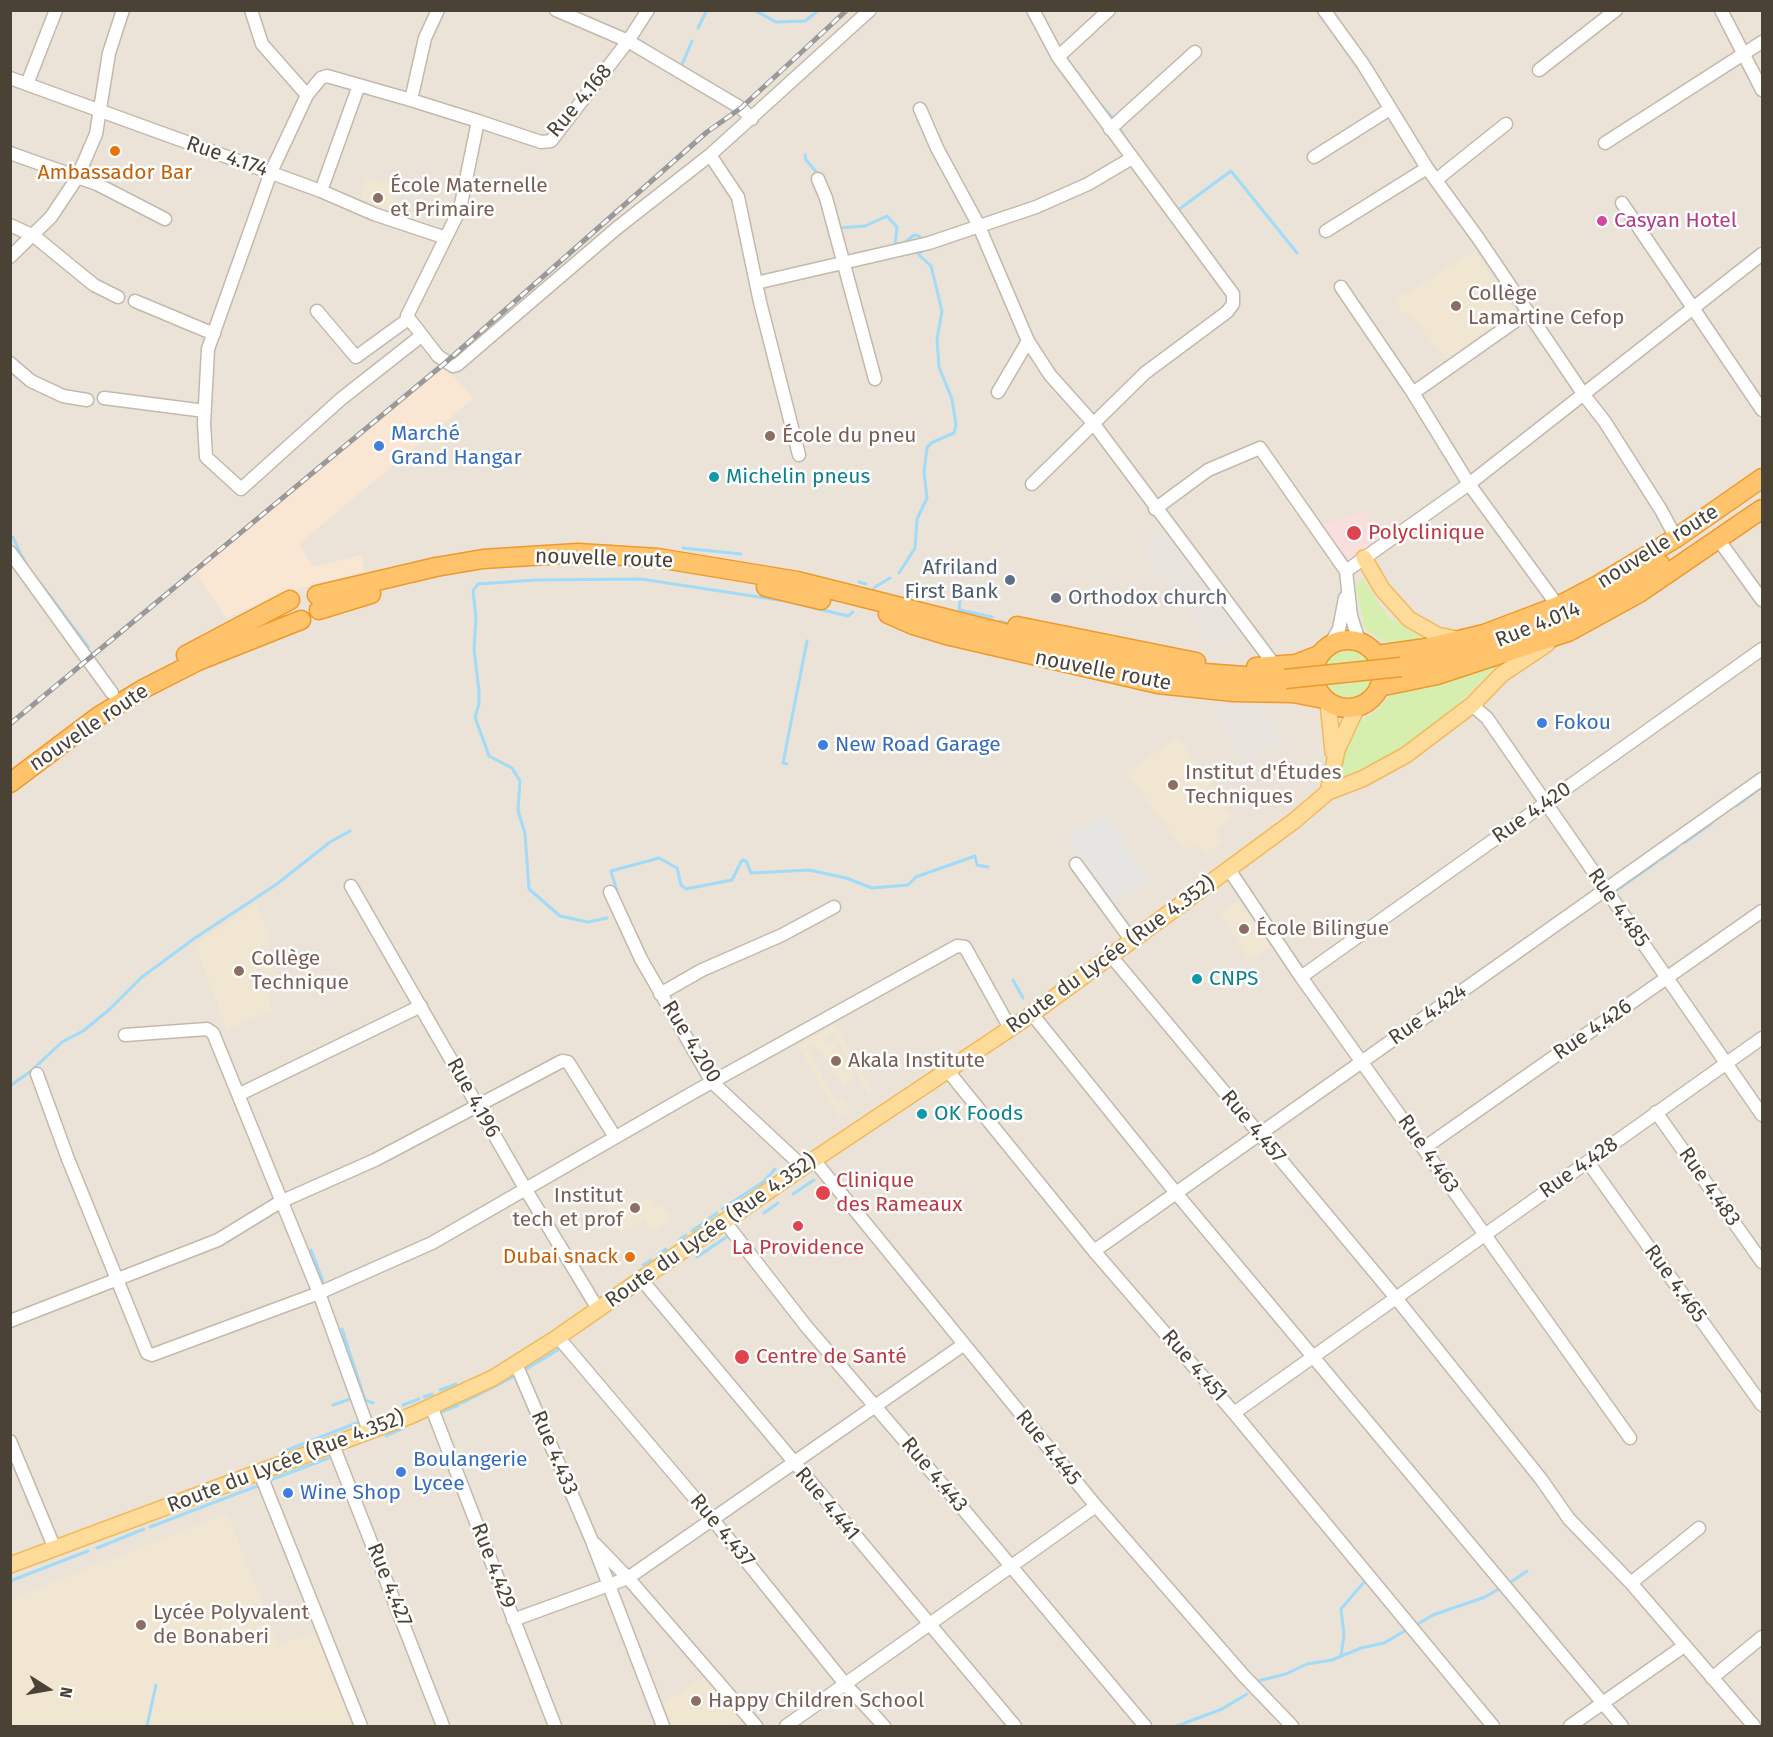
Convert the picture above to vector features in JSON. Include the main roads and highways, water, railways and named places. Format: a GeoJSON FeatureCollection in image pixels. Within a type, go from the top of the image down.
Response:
{"type":"FeatureCollection","features":[{"type":"Feature","properties":{"kind":"highway","name":"nouvelle route"},"geometry":{"type":"LineString","coordinates":[[1377,655],[1484,634],[1558,606],[1676,538],[1762,478]]}},
{"type":"Feature","properties":{"kind":"highway","name":"Rue 4.014"},"geometry":{"type":"LineString","coordinates":[[1280,673],[1401,667],[1461,654],[1509,639],[1578,610],[1641,577],[1762,494]]}},
{"type":"Feature","properties":{"kind":"highway","name":"nouvelle route"},"geometry":{"type":"LineString","coordinates":[[1379,687],[1437,675],[1568,632],[1639,593],[1762,509]]}},
{"type":"Feature","properties":{"kind":"highway","name":"nouvelle route"},"geometry":{"type":"LineString","coordinates":[[318,602],[468,573],[555,565],[616,565],[709,576],[889,609],[1023,644],[1037,644],[1150,669],[1280,673],[1325,649]]}},
{"type":"Feature","properties":{"kind":"highway"},"geometry":{"type":"LineString","coordinates":[[304,589],[318,602],[309,620],[301,620],[291,612],[290,600],[293,595],[304,589]]}},
{"type":"Feature","properties":{"kind":"highway","name":"nouvelle route"},"geometry":{"type":"LineString","coordinates":[[10,768],[112,693],[290,600]]}},
{"type":"Feature","properties":{"kind":"highway","name":"nouvelle route"},"geometry":{"type":"LineString","coordinates":[[889,609],[918,605],[1184,661],[1280,673]]}},
{"type":"Feature","properties":{"kind":"highway","name":"nouvelle route"},"geometry":{"type":"LineString","coordinates":[[889,609],[913,625],[946,635],[1123,677],[1234,692],[1293,693],[1326,700]]}},
{"type":"Feature","properties":{"kind":"highway","name":"nouvelle route"},"geometry":{"type":"LineString","coordinates":[[10,783],[99,716],[145,688],[198,661],[301,620]]}},
{"type":"Feature","properties":{"kind":"highway"},"geometry":{"type":"LineString","coordinates":[[1340,640],[1359,641],[1377,655],[1381,665],[1379,687],[1374,696],[1357,707],[1337,706],[1326,700],[1314,678],[1325,649],[1340,640]]}},
{"type":"Feature","properties":{"kind":"main road"},"geometry":{"type":"LineString","coordinates":[[1364,558],[1382,589],[1409,619],[1437,635],[1460,640]]}},
{"type":"Feature","properties":{"kind":"main road"},"geometry":{"type":"LineString","coordinates":[[1328,792],[1362,779],[1406,755],[1472,705],[1502,674],[1568,632]]}},
{"type":"Feature","properties":{"kind":"main road"},"geometry":{"type":"LineString","coordinates":[[1326,700],[1332,722],[1334,770]]}},
{"type":"Feature","properties":{"kind":"main road"},"geometry":{"type":"LineString","coordinates":[[1328,792],[1336,750],[1357,707]]}},
{"type":"Feature","properties":{"kind":"main road","name":"Route du Lycée (Rue 4.352)"},"geometry":{"type":"LineString","coordinates":[[10,1565],[369,1431],[467,1391],[516,1364],[808,1163],[1032,1014],[1294,821],[1328,792]]}},
{"type":"Feature","properties":{"kind":"waterway"},"geometry":{"type":"LineString","coordinates":[[698,28],[707,10]]}},
{"type":"Feature","properties":{"kind":"waterway"},"geometry":{"type":"LineString","coordinates":[[754,10],[776,22],[805,21],[819,10]]}},
{"type":"Feature","properties":{"kind":"waterway"},"geometry":{"type":"LineString","coordinates":[[634,37],[648,46]]}},
{"type":"Feature","properties":{"kind":"waterway"},"geometry":{"type":"LineString","coordinates":[[684,68],[681,67],[692,41]]}},
{"type":"Feature","properties":{"kind":"waterway"},"geometry":{"type":"LineString","coordinates":[[1101,105],[1115,121]]}},
{"type":"Feature","properties":{"kind":"waterway"},"geometry":{"type":"LineString","coordinates":[[1118,126],[1132,148]]}},
{"type":"Feature","properties":{"kind":"waterway"},"geometry":{"type":"LineString","coordinates":[[805,155],[806,160],[819,175]]}},
{"type":"Feature","properties":{"kind":"waterway"},"geometry":{"type":"LineString","coordinates":[[1178,210],[1231,171],[1297,253]]}},
{"type":"Feature","properties":{"kind":"waterway"},"geometry":{"type":"LineString","coordinates":[[838,228],[865,226],[887,216],[897,227],[895,244],[903,244],[914,235],[919,236],[922,242]]}},
{"type":"Feature","properties":{"kind":"waterway"},"geometry":{"type":"LineString","coordinates":[[899,573],[915,548],[917,519],[927,498],[924,472],[927,448],[931,443],[954,433],[956,425],[952,399],[939,367],[937,339],[942,311],[931,266],[918,254],[924,250]]}},
{"type":"Feature","properties":{"kind":"waterway"},"geometry":{"type":"LineString","coordinates":[[13,537],[21,555]]}},
{"type":"Feature","properties":{"kind":"waterway"},"geometry":{"type":"LineString","coordinates":[[683,548],[741,554]]}},
{"type":"Feature","properties":{"kind":"waterway"},"geometry":{"type":"LineString","coordinates":[[22,556],[27,566]]}},
{"type":"Feature","properties":{"kind":"waterway"},"geometry":{"type":"LineString","coordinates":[[871,593],[875,587],[890,578]]}},
{"type":"Feature","properties":{"kind":"waterway"},"geometry":{"type":"LineString","coordinates":[[489,756],[475,717],[479,704],[479,691],[474,649],[476,618],[473,591],[478,584],[536,580],[641,579],[785,601],[848,616],[853,612]]}},
{"type":"Feature","properties":{"kind":"waterway"},"geometry":{"type":"LineString","coordinates":[[859,582],[866,584]]}},
{"type":"Feature","properties":{"kind":"waterway"},"geometry":{"type":"LineString","coordinates":[[41,584],[88,647]]}},
{"type":"Feature","properties":{"kind":"waterway"},"geometry":{"type":"LineString","coordinates":[[959,609],[960,601]]}},
{"type":"Feature","properties":{"kind":"waterway"},"geometry":{"type":"LineString","coordinates":[[960,610],[992,617]]}},
{"type":"Feature","properties":{"kind":"waterway"},"geometry":{"type":"LineString","coordinates":[[1000,621],[1011,625]]}},
{"type":"Feature","properties":{"kind":"waterway"},"geometry":{"type":"LineString","coordinates":[[787,764],[783,763],[807,641]]}},
{"type":"Feature","properties":{"kind":"waterway"},"geometry":{"type":"LineString","coordinates":[[489,756],[512,768],[520,781],[518,810],[525,834],[529,889],[560,916],[588,922],[607,918]]}},
{"type":"Feature","properties":{"kind":"waterway"},"geometry":{"type":"LineString","coordinates":[[1736,806],[1762,787]]}},
{"type":"Feature","properties":{"kind":"waterway"},"geometry":{"type":"LineString","coordinates":[[1684,843],[1712,823]]}},
{"type":"Feature","properties":{"kind":"waterway"},"geometry":{"type":"LineString","coordinates":[[10,1086],[31,1071],[62,1042],[83,1031],[110,1009],[142,977],[195,938],[277,884],[330,842],[350,831]]}},
{"type":"Feature","properties":{"kind":"waterway"},"geometry":{"type":"LineString","coordinates":[[1661,859],[1676,849]]}},
{"type":"Feature","properties":{"kind":"waterway"},"geometry":{"type":"LineString","coordinates":[[622,909],[611,871],[659,858],[677,868],[681,885],[686,889],[732,880],[742,860],[746,861],[751,873],[809,870],[846,878],[872,888],[908,885],[916,877],[975,856],[977,865],[988,867]]}},
{"type":"Feature","properties":{"kind":"waterway"},"geometry":{"type":"LineString","coordinates":[[1617,890],[1657,862]]}},
{"type":"Feature","properties":{"kind":"waterway"},"geometry":{"type":"LineString","coordinates":[[1013,980],[1023,998]]}},
{"type":"Feature","properties":{"kind":"waterway"},"geometry":{"type":"LineString","coordinates":[[722,1209],[763,1182],[775,1169]]}},
{"type":"Feature","properties":{"kind":"waterway"},"geometry":{"type":"LineString","coordinates":[[793,1194],[814,1180]]}},
{"type":"Feature","properties":{"kind":"waterway"},"geometry":{"type":"LineString","coordinates":[[764,1213],[778,1203]]}},
{"type":"Feature","properties":{"kind":"waterway"},"geometry":{"type":"LineString","coordinates":[[692,1231],[717,1213]]}},
{"type":"Feature","properties":{"kind":"waterway"},"geometry":{"type":"LineString","coordinates":[[679,1240],[686,1235]]}},
{"type":"Feature","properties":{"kind":"waterway"},"geometry":{"type":"LineString","coordinates":[[697,1257],[728,1236]]}},
{"type":"Feature","properties":{"kind":"waterway"},"geometry":{"type":"LineString","coordinates":[[657,1255],[666,1249]]}},
{"type":"Feature","properties":{"kind":"waterway"},"geometry":{"type":"LineString","coordinates":[[311,1250],[323,1281]]}},
{"type":"Feature","properties":{"kind":"waterway"},"geometry":{"type":"LineString","coordinates":[[643,1265],[651,1260]]}},
{"type":"Feature","properties":{"kind":"waterway"},"geometry":{"type":"LineString","coordinates":[[342,1329],[365,1400],[373,1403]]}},
{"type":"Feature","properties":{"kind":"waterway"},"geometry":{"type":"LineString","coordinates":[[523,1371],[561,1348]]}},
{"type":"Feature","properties":{"kind":"waterway"},"geometry":{"type":"LineString","coordinates":[[462,1403],[515,1376]]}},
{"type":"Feature","properties":{"kind":"waterway"},"geometry":{"type":"LineString","coordinates":[[440,1390],[456,1384]]}},
{"type":"Feature","properties":{"kind":"waterway"},"geometry":{"type":"LineString","coordinates":[[424,1397],[432,1394]]}},
{"type":"Feature","properties":{"kind":"waterway"},"geometry":{"type":"LineString","coordinates":[[333,1405],[350,1399]]}},
{"type":"Feature","properties":{"kind":"waterway"},"geometry":{"type":"LineString","coordinates":[[403,1405],[419,1399]]}},
{"type":"Feature","properties":{"kind":"waterway"},"geometry":{"type":"LineString","coordinates":[[441,1412],[459,1405]]}},
{"type":"Feature","properties":{"kind":"waterway"},"geometry":{"type":"LineString","coordinates":[[285,1451],[359,1422]]}},
{"type":"Feature","properties":{"kind":"waterway"},"geometry":{"type":"LineString","coordinates":[[386,1436],[404,1428]]}},
{"type":"Feature","properties":{"kind":"waterway"},"geometry":{"type":"LineString","coordinates":[[268,1481],[334,1456]]}},
{"type":"Feature","properties":{"kind":"waterway"},"geometry":{"type":"LineString","coordinates":[[236,1494],[260,1485]]}},
{"type":"Feature","properties":{"kind":"waterway"},"geometry":{"type":"LineString","coordinates":[[150,1527],[236,1494]]}},
{"type":"Feature","properties":{"kind":"waterway"},"geometry":{"type":"LineString","coordinates":[[97,1548],[144,1529]]}},
{"type":"Feature","properties":{"kind":"waterway"},"geometry":{"type":"LineString","coordinates":[[10,1581],[88,1551]]}},
{"type":"Feature","properties":{"kind":"waterway"},"geometry":{"type":"LineString","coordinates":[[1511,1582],[1527,1571]]}},
{"type":"Feature","properties":{"kind":"waterway"},"geometry":{"type":"LineString","coordinates":[[1341,1656],[1344,1635],[1341,1609],[1365,1581],[1364,1578]]}},
{"type":"Feature","properties":{"kind":"waterway"},"geometry":{"type":"LineString","coordinates":[[1418,1624],[1433,1615],[1485,1597],[1502,1587]]}},
{"type":"Feature","properties":{"kind":"waterway"},"geometry":{"type":"LineString","coordinates":[[1258,1681],[1286,1674],[1307,1664],[1332,1660],[1361,1648],[1384,1643],[1408,1629]]}},
{"type":"Feature","properties":{"kind":"waterway"},"geometry":{"type":"LineString","coordinates":[[147,1726],[156,1685]]}},
{"type":"Feature","properties":{"kind":"waterway"},"geometry":{"type":"LineString","coordinates":[[1177,1726],[1222,1709],[1247,1694]]}},
{"type":"Feature","properties":{"kind":"railway"},"geometry":{"type":"LineString","coordinates":[[10,724],[445,363],[707,132],[741,108],[847,10]]}},
{"type":"Feature","properties":{"kind":"place","name":"Ambassador Bar"},"geometry":{"type":"Point","coordinates":[115,151]}},
{"type":"Feature","properties":{"kind":"place","name":"École Maternelle et Primaire"},"geometry":{"type":"Point","coordinates":[378,198]}},
{"type":"Feature","properties":{"kind":"place","name":"Casyan Hotel"},"geometry":{"type":"Point","coordinates":[1602,221]}},
{"type":"Feature","properties":{"kind":"place","name":"Collège Lamartine Cefop"},"geometry":{"type":"Point","coordinates":[1456,306]}},
{"type":"Feature","properties":{"kind":"place","name":"École du pneu"},"geometry":{"type":"Point","coordinates":[770,436]}},
{"type":"Feature","properties":{"kind":"place","name":"Marché Grand Hangar"},"geometry":{"type":"Point","coordinates":[379,446]}},
{"type":"Feature","properties":{"kind":"place","name":"Michelin pneus"},"geometry":{"type":"Point","coordinates":[714,477]}},
{"type":"Feature","properties":{"kind":"place","name":"Polyclinique"},"geometry":{"type":"Point","coordinates":[1354,533]}},
{"type":"Feature","properties":{"kind":"place","name":"Afriland First Bank"},"geometry":{"type":"Point","coordinates":[1010,580]}},
{"type":"Feature","properties":{"kind":"place","name":"Orthodox church"},"geometry":{"type":"Point","coordinates":[1056,598]}},
{"type":"Feature","properties":{"kind":"place","name":"Fokou"},"geometry":{"type":"Point","coordinates":[1542,723]}},
{"type":"Feature","properties":{"kind":"place","name":"New Road Garage"},"geometry":{"type":"Point","coordinates":[823,745]}},
{"type":"Feature","properties":{"kind":"place","name":"Institut d'Études Techniques"},"geometry":{"type":"Point","coordinates":[1173,785]}},
{"type":"Feature","properties":{"kind":"place","name":"École Bilingue"},"geometry":{"type":"Point","coordinates":[1244,929]}},
{"type":"Feature","properties":{"kind":"place","name":"Collège Technique"},"geometry":{"type":"Point","coordinates":[239,971]}},
{"type":"Feature","properties":{"kind":"place","name":"CNPS"},"geometry":{"type":"Point","coordinates":[1197,979]}},
{"type":"Feature","properties":{"kind":"place","name":"Akala Institute"},"geometry":{"type":"Point","coordinates":[836,1061]}},
{"type":"Feature","properties":{"kind":"place","name":"OK Foods"},"geometry":{"type":"Point","coordinates":[922,1114]}},
{"type":"Feature","properties":{"kind":"place","name":"Clinique des Rameaux"},"geometry":{"type":"Point","coordinates":[823,1193]}},
{"type":"Feature","properties":{"kind":"place","name":"Institut tech et prof"},"geometry":{"type":"Point","coordinates":[635,1208]}},
{"type":"Feature","properties":{"kind":"place","name":"La Providence"},"geometry":{"type":"Point","coordinates":[798,1226]}},
{"type":"Feature","properties":{"kind":"place","name":"Dubai snack"},"geometry":{"type":"Point","coordinates":[630,1257]}},
{"type":"Feature","properties":{"kind":"place","name":"Centre de Santé"},"geometry":{"type":"Point","coordinates":[742,1357]}},
{"type":"Feature","properties":{"kind":"place","name":"Boulangerie Lycee"},"geometry":{"type":"Point","coordinates":[401,1472]}},
{"type":"Feature","properties":{"kind":"place","name":"Wine Shop"},"geometry":{"type":"Point","coordinates":[288,1493]}},
{"type":"Feature","properties":{"kind":"place","name":"Lycée Polyvalent de Bonaberi"},"geometry":{"type":"Point","coordinates":[141,1625]}},
{"type":"Feature","properties":{"kind":"place","name":"Happy Children School"},"geometry":{"type":"Point","coordinates":[696,1701]}}]}
